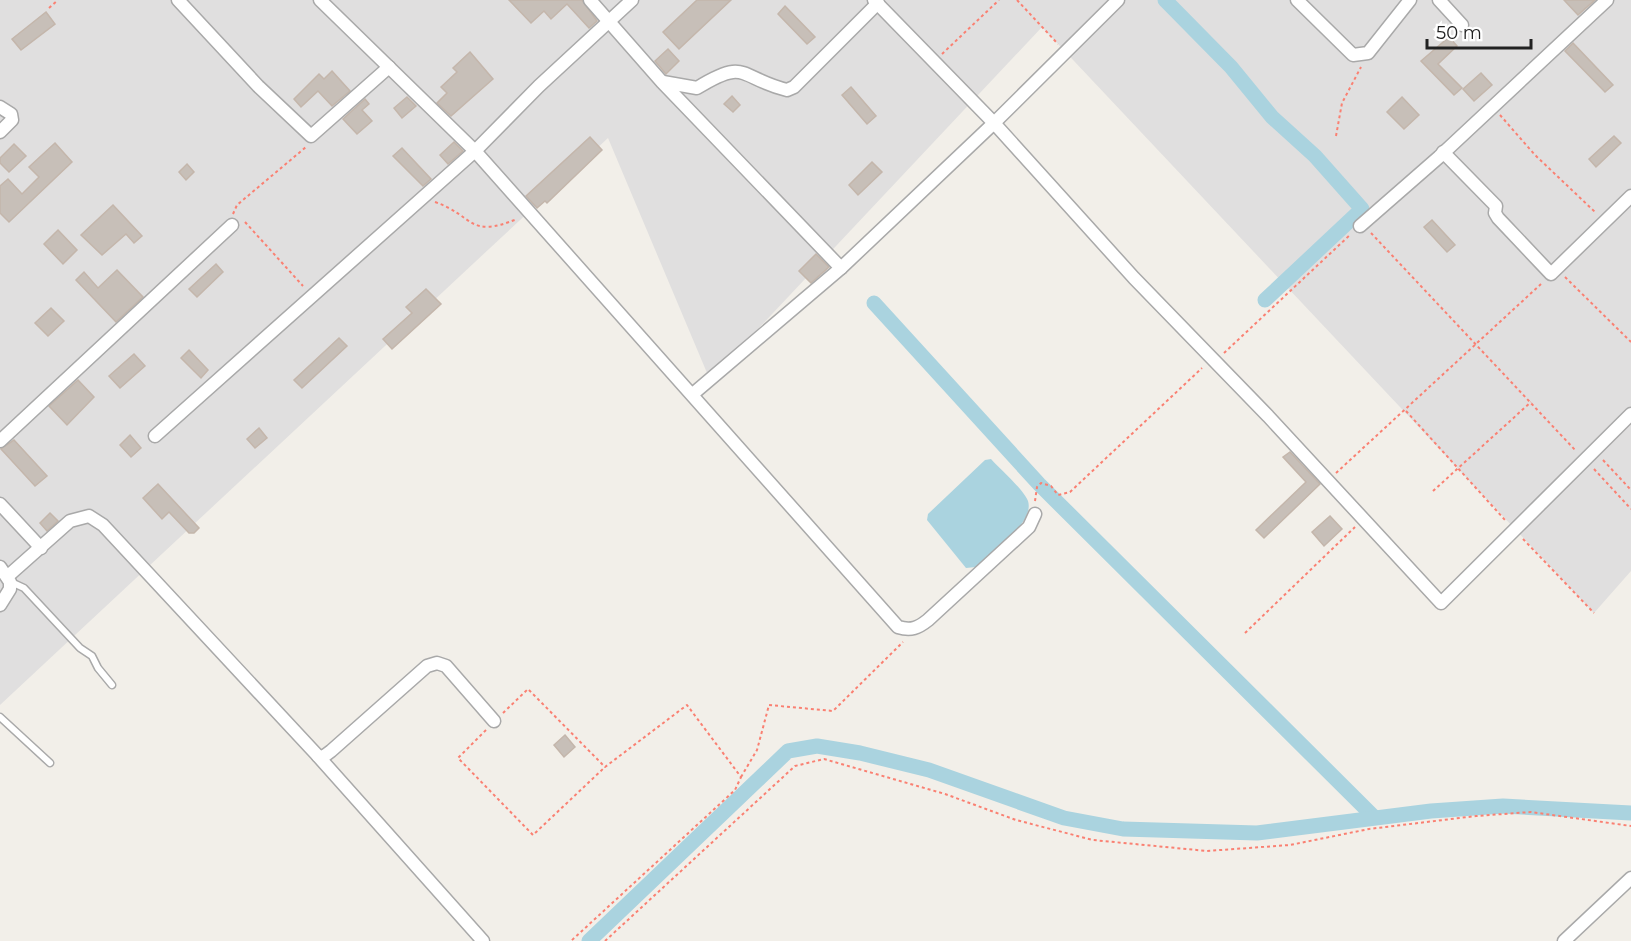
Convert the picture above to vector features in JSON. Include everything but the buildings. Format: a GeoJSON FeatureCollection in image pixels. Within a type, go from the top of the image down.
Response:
{"type":"FeatureCollection","features":[{"type":"Feature","properties":{"kind":"street"},"geometry":{"type":"LineString","coordinates":[[178,0],[258,86],[311,136],[389,67]]}},
{"type":"Feature","properties":{"kind":"street"},"geometry":{"type":"LineString","coordinates":[[320,0],[476,151],[694,393],[752,464],[891,620],[902,628],[918,628],[1029,527],[1035,514]]}},
{"type":"Feature","properties":{"kind":"street"},"geometry":{"type":"LineString","coordinates":[[590,0],[662,82],[841,268]]}},
{"type":"Feature","properties":{"kind":"street"},"geometry":{"type":"LineString","coordinates":[[155,436],[311,295],[476,151],[538,86],[632,0]]}},
{"type":"Feature","properties":{"kind":"street"},"geometry":{"type":"LineString","coordinates":[[694,393],[841,268],[994,123],[1118,0]]}},
{"type":"Feature","properties":{"kind":"street"},"geometry":{"type":"LineString","coordinates":[[1296,0],[1353,55],[1368,54],[1410,0]]}},
{"type":"Feature","properties":{"kind":"street"},"geometry":{"type":"LineString","coordinates":[[1439,0],[1462,25]]}},
{"type":"Feature","properties":{"kind":"street"},"geometry":{"type":"LineString","coordinates":[[1361,225],[1443,153],[1607,0]]}},
{"type":"Feature","properties":{"kind":"street"},"geometry":{"type":"LineString","coordinates":[[662,82],[698,88],[720,74],[736,69],[787,90],[794,87],[876,2],[994,123],[1441,603],[1631,414]]}},
{"type":"Feature","properties":{"kind":"street"},"geometry":{"type":"LineString","coordinates":[[0,107],[11,114],[12,120],[0,132]]}},
{"type":"Feature","properties":{"kind":"street"},"geometry":{"type":"LineString","coordinates":[[1443,153],[1496,206],[1495,213],[1498,218],[1554,271],[1631,196]]}},
{"type":"Feature","properties":{"kind":"street"},"geometry":{"type":"LineString","coordinates":[[0,441],[232,225]]}},
{"type":"Feature","properties":{"kind":"street"},"geometry":{"type":"LineString","coordinates":[[0,504],[41,548]]}},
{"type":"Feature","properties":{"kind":"street"},"geometry":{"type":"LineString","coordinates":[[0,605],[10,589],[6,575],[79,517],[89,516],[103,525],[318,756],[483,941]]}},
{"type":"Feature","properties":{"kind":"street"},"geometry":{"type":"LineString","coordinates":[[318,756],[322,757],[331,751],[427,666],[437,663],[446,666],[494,721]]}},
{"type":"Feature","properties":{"kind":"street"},"geometry":{"type":"LineString","coordinates":[[1564,941],[1631,878]]}},
{"type":"Feature","properties":{"kind":"lane"},"geometry":{"type":"LineString","coordinates":[[6,575],[24,588],[80,648],[92,656],[112,685]]}},
{"type":"Feature","properties":{"kind":"lane"},"geometry":{"type":"LineString","coordinates":[[0,717],[50,763]]}},
{"type":"Feature","properties":{"kind":"path"},"geometry":{"type":"LineString","coordinates":[[49,8],[58,0]]}},
{"type":"Feature","properties":{"kind":"path"},"geometry":{"type":"LineString","coordinates":[[933,62],[999,0]]}},
{"type":"Feature","properties":{"kind":"path"},"geometry":{"type":"LineString","coordinates":[[1017,0],[1065,52]]}},
{"type":"Feature","properties":{"kind":"path"},"geometry":{"type":"LineString","coordinates":[[1336,136],[1342,103],[1368,54]]}},
{"type":"Feature","properties":{"kind":"path"},"geometry":{"type":"LineString","coordinates":[[1493,106],[1535,155],[1605,222]]}},
{"type":"Feature","properties":{"kind":"path"},"geometry":{"type":"LineString","coordinates":[[232,225],[237,205],[306,147],[311,136]]}},
{"type":"Feature","properties":{"kind":"path"},"geometry":{"type":"LineString","coordinates":[[422,198],[439,203],[481,228],[497,227],[522,217],[534,218]]}},
{"type":"Feature","properties":{"kind":"path"},"geometry":{"type":"LineString","coordinates":[[234,211],[311,295]]}},
{"type":"Feature","properties":{"kind":"path"},"geometry":{"type":"LineString","coordinates":[[1037,488],[1041,483],[1051,486],[1058,495],[1070,492],[1212,359],[1223,354],[1361,225],[1531,402],[1573,450],[1591,453],[1631,490]]}},
{"type":"Feature","properties":{"kind":"path"},"geometry":{"type":"LineString","coordinates":[[1328,481],[1554,271],[1631,342]]}},
{"type":"Feature","properties":{"kind":"path"},"geometry":{"type":"LineString","coordinates":[[1433,491],[1531,402]]}},
{"type":"Feature","properties":{"kind":"path"},"geometry":{"type":"LineString","coordinates":[[1405,410],[1457,470],[1594,613]]}},
{"type":"Feature","properties":{"kind":"path"},"geometry":{"type":"LineString","coordinates":[[1591,453],[1592,466],[1631,509]]}},
{"type":"Feature","properties":{"kind":"path"},"geometry":{"type":"LineString","coordinates":[[1245,633],[1364,519]]}},
{"type":"Feature","properties":{"kind":"path"},"geometry":{"type":"LineString","coordinates":[[571,941],[735,790],[757,750],[770,705],[833,711],[918,628]]}},
{"type":"Feature","properties":{"kind":"path"},"geometry":{"type":"LineString","coordinates":[[605,767],[528,689],[458,758],[533,835],[605,767],[687,705],[741,777]]}},
{"type":"Feature","properties":{"kind":"path"},"geometry":{"type":"LineString","coordinates":[[605,941],[795,766],[824,759],[945,794],[1016,820],[1093,840],[1207,851],[1290,845],[1369,829],[1520,813],[1631,826]]}},
{"type":"Feature","properties":{"kind":"shaded area"},"geometry":{"type":"Polygon","coordinates":[[[0,0],[1631,0],[1631,571],[1594,613],[1042,27],[710,380],[608,138],[0,705],[0,0]]]}},
{"type":"Feature","properties":{"kind":"water"},"geometry":{"type":"Polygon","coordinates":[[[991,459],[1022,491],[1028,501],[1028,510],[1019,528],[1001,546],[976,567],[966,568],[927,520],[928,514],[985,460],[991,459]]]}},
{"type":"Feature","properties":{"kind":"waterway"},"geometry":{"type":"LineString","coordinates":[[1165,0],[1231,67],[1272,117],[1315,156],[1362,209],[1265,300]]}},
{"type":"Feature","properties":{"kind":"waterway"},"geometry":{"type":"LineString","coordinates":[[874,303],[1039,484],[1374,817]]}},
{"type":"Feature","properties":{"kind":"waterway"},"geometry":{"type":"LineString","coordinates":[[589,941],[788,751],[817,746],[860,753],[929,770],[1064,818],[1123,829],[1257,833],[1431,811],[1503,806],[1631,813]]}}]}
